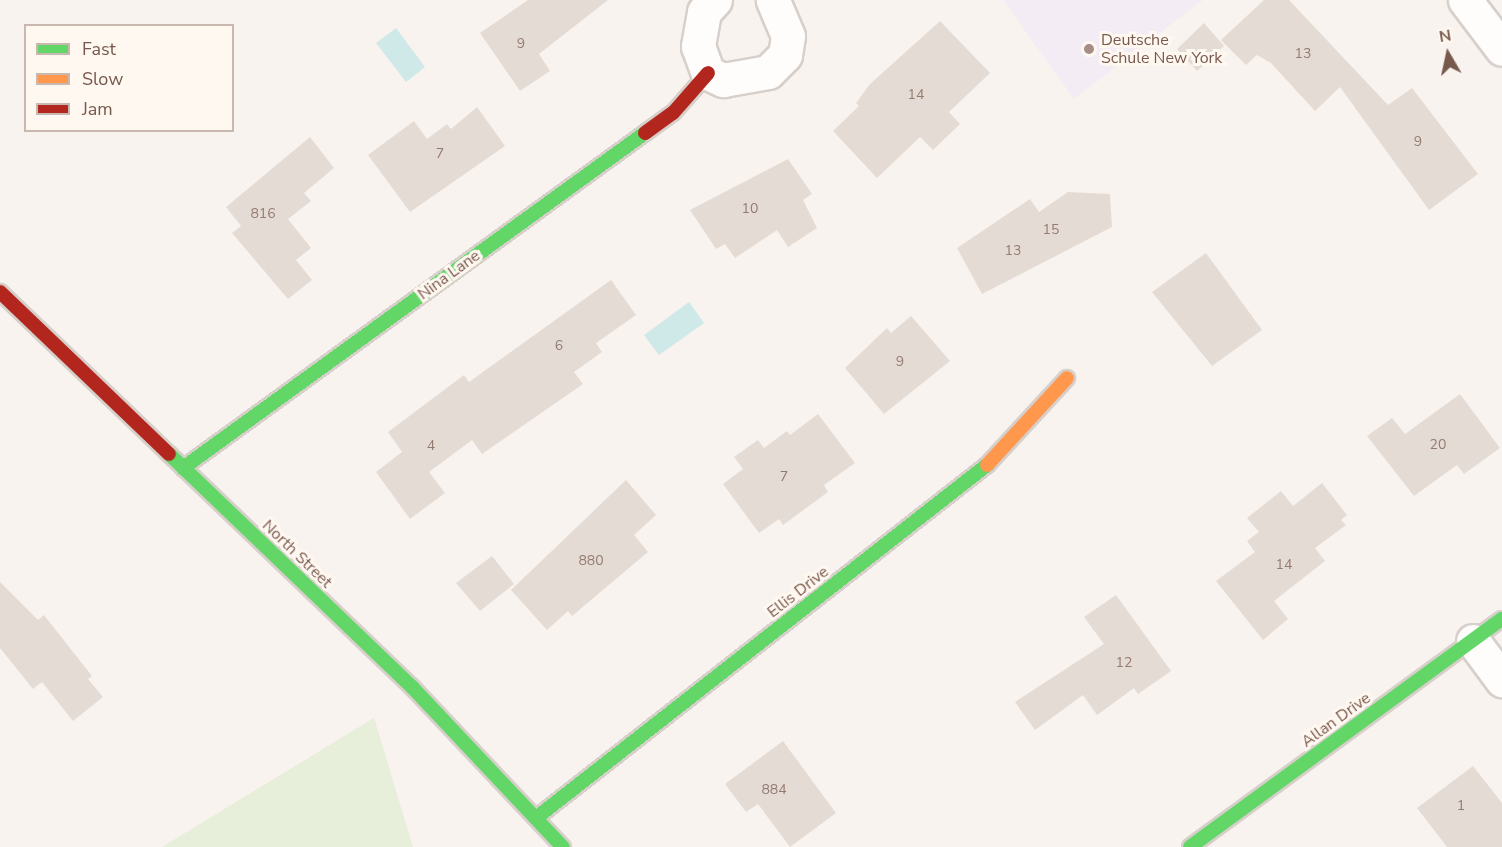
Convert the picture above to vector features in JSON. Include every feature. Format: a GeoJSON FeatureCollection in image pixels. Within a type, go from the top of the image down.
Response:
{"type":"FeatureCollection","features":[{"type":"Feature","properties":{"kind":"street"},"geometry":{"type":"LineString","coordinates":[[715,0],[704,12],[698,46],[708,73],[746,79],[768,72],[785,55],[788,36],[773,0]]}},
{"type":"Feature","properties":{"kind":"street"},"geometry":{"type":"LineString","coordinates":[[1465,0],[1502,49]]}},
{"type":"Feature","properties":{"kind":"street","name":"Nina Lane"},"geometry":{"type":"LineString","coordinates":[[183,468],[673,113],[708,73]]}},
{"type":"Feature","properties":{"kind":"street","name":"North Street"},"geometry":{"type":"LineString","coordinates":[[1,295],[412,687],[563,847]]}},
{"type":"Feature","properties":{"kind":"street","name":"Ellis Drive"},"geometry":{"type":"LineString","coordinates":[[536,818],[981,471],[1067,378]]}},
{"type":"Feature","properties":{"kind":"street","name":"Allan Drive"},"geometry":{"type":"LineString","coordinates":[[1190,847],[1502,619]]}},
{"type":"Feature","properties":{"kind":"street"},"geometry":{"type":"LineString","coordinates":[[1473,641],[1502,680]]}},
{"type":"Feature","properties":{"kind":"shaded area","name":"Deutsche Schule New York"},"geometry":{"type":"Polygon","coordinates":[[[1003,0],[1203,0],[1074,99],[1003,0]]]}},
{"type":"Feature","properties":{"kind":"green space"},"geometry":{"type":"Polygon","coordinates":[[[374,718],[413,847],[162,847],[374,718]]]}},
{"type":"Feature","properties":{"kind":"water"},"geometry":{"type":"Polygon","coordinates":[[[396,28],[425,67],[406,82],[376,43],[396,28]]]}},
{"type":"Feature","properties":{"kind":"water"},"geometry":{"type":"Polygon","coordinates":[[[689,302],[704,323],[659,355],[644,335],[689,302]]]}},
{"type":"Feature","properties":{"kind":"building"},"geometry":{"type":"Polygon","coordinates":[[[528,0],[608,0],[539,54],[550,71],[520,91],[480,33],[528,0]]]}},
{"type":"Feature","properties":{"kind":"building"},"geometry":{"type":"Polygon","coordinates":[[[1264,0],[1289,0],[1388,105],[1412,88],[1478,174],[1429,210],[1340,87],[1315,111],[1271,63],[1257,55],[1246,65],[1221,40],[1264,0]]]}},
{"type":"Feature","properties":{"kind":"building"},"geometry":{"type":"Polygon","coordinates":[[[940,21],[990,73],[949,112],[960,124],[933,150],[920,137],[877,178],[833,131],[859,106],[856,103],[870,84],[940,21]]]}},
{"type":"Feature","properties":{"kind":"building"},"geometry":{"type":"Polygon","coordinates":[[[1204,23],[1224,46],[1197,71],[1177,49],[1204,23]]]}},
{"type":"Feature","properties":{"kind":"building"},"geometry":{"type":"Polygon","coordinates":[[[477,107],[505,146],[410,212],[368,155],[414,121],[427,139],[447,124],[451,129],[477,107]]]}},
{"type":"Feature","properties":{"kind":"building"},"geometry":{"type":"Polygon","coordinates":[[[310,137],[334,168],[304,193],[311,201],[288,219],[311,248],[296,260],[312,280],[288,299],[232,233],[241,226],[226,207],[310,137]]]}},
{"type":"Feature","properties":{"kind":"building"},"geometry":{"type":"Polygon","coordinates":[[[788,159],[812,194],[803,200],[817,228],[788,247],[777,230],[735,258],[725,244],[716,249],[690,210],[788,159]]]}},
{"type":"Feature","properties":{"kind":"building"},"geometry":{"type":"Polygon","coordinates":[[[1068,192],[1110,194],[1112,227],[982,294],[957,248],[1030,199],[1039,212],[1068,192]]]}},
{"type":"Feature","properties":{"kind":"building"},"geometry":{"type":"Polygon","coordinates":[[[1206,253],[1262,330],[1212,366],[1152,292],[1206,253]]]}},
{"type":"Feature","properties":{"kind":"building"},"geometry":{"type":"Polygon","coordinates":[[[611,280],[636,315],[596,343],[602,352],[574,372],[583,384],[482,454],[472,440],[429,472],[445,493],[410,519],[376,472],[402,452],[388,432],[464,375],[469,382],[611,280]]]}},
{"type":"Feature","properties":{"kind":"building"},"geometry":{"type":"Polygon","coordinates":[[[911,316],[950,361],[884,414],[845,368],[887,328],[891,333],[911,316]]]}},
{"type":"Feature","properties":{"kind":"building"},"geometry":{"type":"Polygon","coordinates":[[[1460,394],[1500,448],[1464,474],[1457,465],[1414,496],[1367,436],[1392,418],[1405,434],[1460,394]]]}},
{"type":"Feature","properties":{"kind":"building"},"geometry":{"type":"Polygon","coordinates":[[[818,414],[855,463],[824,485],[828,492],[783,525],[779,519],[759,533],[723,484],[743,469],[734,457],[758,440],[764,448],[787,431],[790,435],[818,414]]]}},
{"type":"Feature","properties":{"kind":"building"},"geometry":{"type":"Polygon","coordinates":[[[626,480],[656,515],[634,535],[648,552],[572,616],[568,611],[547,630],[511,590],[626,480]]]}},
{"type":"Feature","properties":{"kind":"building"},"geometry":{"type":"Polygon","coordinates":[[[1322,483],[1347,515],[1341,520],[1346,525],[1315,548],[1325,561],[1274,601],[1288,619],[1263,640],[1216,581],[1255,552],[1247,541],[1259,532],[1247,518],[1281,491],[1293,506],[1322,483]]]}},
{"type":"Feature","properties":{"kind":"building"},"geometry":{"type":"Polygon","coordinates":[[[492,556],[514,584],[480,611],[456,583],[492,556]]]}},
{"type":"Feature","properties":{"kind":"building"},"geometry":{"type":"Polygon","coordinates":[[[0,582],[38,620],[44,615],[92,676],[88,679],[103,697],[73,721],[42,682],[33,689],[0,648],[0,582]]]}},
{"type":"Feature","properties":{"kind":"building"},"geometry":{"type":"Polygon","coordinates":[[[1116,595],[1171,671],[1138,694],[1134,688],[1097,715],[1083,695],[1035,730],[1015,702],[1104,644],[1084,617],[1116,595]]]}},
{"type":"Feature","properties":{"kind":"building"},"geometry":{"type":"Polygon","coordinates":[[[783,741],[836,813],[790,847],[758,804],[746,812],[725,784],[783,741]]]}},
{"type":"Feature","properties":{"kind":"building"},"geometry":{"type":"Polygon","coordinates":[[[1473,766],[1502,803],[1502,847],[1447,847],[1417,808],[1473,766]]]}},
{"type":"Feature","properties":{"kind":"traffic: fast"},"geometry":{"type":"LineString","coordinates":[[183,468],[645,133]]}},
{"type":"Feature","properties":{"kind":"traffic: fast"},"geometry":{"type":"LineString","coordinates":[[169,454],[412,687],[563,847]]}},
{"type":"Feature","properties":{"kind":"traffic: fast"},"geometry":{"type":"LineString","coordinates":[[536,818],[987,465]]}},
{"type":"Feature","properties":{"kind":"traffic: fast"},"geometry":{"type":"LineString","coordinates":[[1190,847],[1502,619]]}},
{"type":"Feature","properties":{"kind":"traffic: slow"},"geometry":{"type":"LineString","coordinates":[[987,465],[1067,378]]}},
{"type":"Feature","properties":{"kind":"traffic: jam"},"geometry":{"type":"LineString","coordinates":[[645,133],[673,113],[708,73]]}},
{"type":"Feature","properties":{"kind":"traffic: jam"},"geometry":{"type":"LineString","coordinates":[[0,292],[169,454]]}},
{"type":"Feature","properties":{"kind":"place","name":"Deutsche Schule New York"},"geometry":{"type":"Point","coordinates":[1089,49]}}]}
